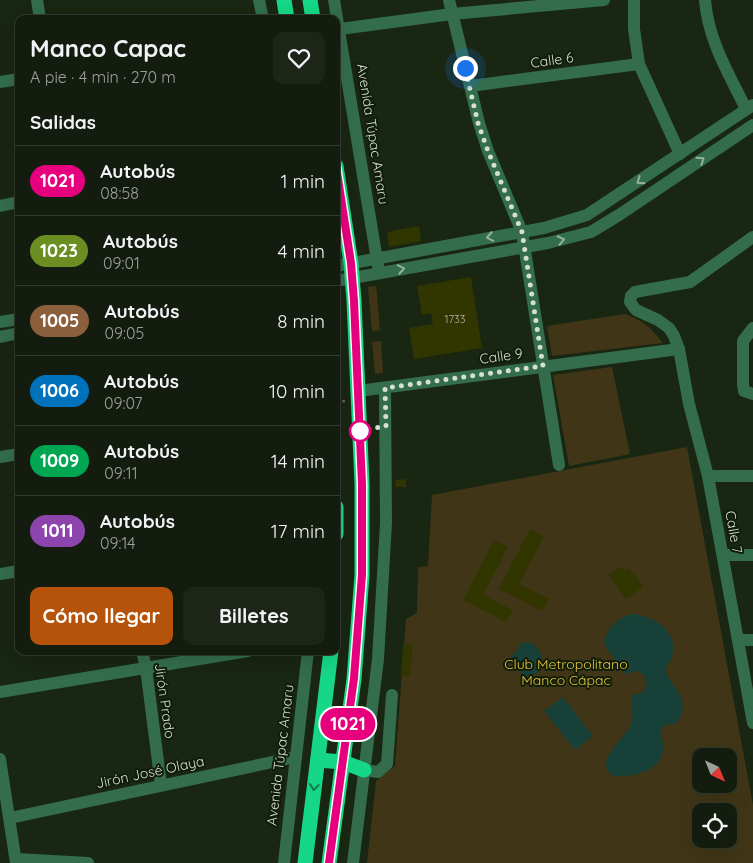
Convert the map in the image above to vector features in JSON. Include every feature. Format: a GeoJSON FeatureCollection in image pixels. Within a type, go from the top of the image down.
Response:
{"type":"FeatureCollection","features":[{"type":"Feature","properties":{"kind":"highway"},"geometry":{"type":"LineString","coordinates":[[284,0],[286,15]]}},
{"type":"Feature","properties":{"kind":"highway"},"geometry":{"type":"LineString","coordinates":[[310,0],[312,15]]}},
{"type":"Feature","properties":{"kind":"highway"},"geometry":{"type":"LineString","coordinates":[[330,863],[354,678],[362,575],[362,484],[358,391],[340,207]]}},
{"type":"Feature","properties":{"kind":"highway"},"geometry":{"type":"LineString","coordinates":[[305,863],[331,655]]}},
{"type":"Feature","properties":{"kind":"highway"},"geometry":{"type":"LineString","coordinates":[[318,760],[343,762],[364,770]]}},
{"type":"Feature","properties":{"kind":"street"},"geometry":{"type":"LineString","coordinates":[[37,0],[39,15]]}},
{"type":"Feature","properties":{"kind":"street"},"geometry":{"type":"LineString","coordinates":[[260,0],[262,15]]}},
{"type":"Feature","properties":{"kind":"street","name":"Avenida Túpac Amaru"},"geometry":{"type":"LineString","coordinates":[[334,0],[337,15]]}},
{"type":"Feature","properties":{"kind":"street"},"geometry":{"type":"LineString","coordinates":[[449,0],[478,123],[522,232],[559,465]]}},
{"type":"Feature","properties":{"kind":"street"},"geometry":{"type":"LineString","coordinates":[[340,29],[452,14],[604,0]]}},
{"type":"Feature","properties":{"kind":"street"},"geometry":{"type":"LineString","coordinates":[[634,0],[634,29],[639,64],[680,154]]}},
{"type":"Feature","properties":{"kind":"street"},"geometry":{"type":"LineString","coordinates":[[346,269],[377,258],[544,228],[587,215],[749,107],[712,38],[705,0]]}},
{"type":"Feature","properties":{"kind":"street","name":"Avenida Túpac Amaru"},"geometry":{"type":"LineString","coordinates":[[340,29],[379,273]]}},
{"type":"Feature","properties":{"kind":"street","name":"Calle 6"},"geometry":{"type":"LineString","coordinates":[[470,86],[639,64]]}},
{"type":"Feature","properties":{"kind":"street"},"geometry":{"type":"LineString","coordinates":[[0,82],[15,80]]}},
{"type":"Feature","properties":{"kind":"street"},"geometry":{"type":"LineString","coordinates":[[346,269],[379,273],[574,237],[604,225],[753,125]]}},
{"type":"Feature","properties":{"kind":"street"},"geometry":{"type":"LineString","coordinates":[[0,206],[15,203]]}},
{"type":"Feature","properties":{"kind":"street","name":"Calle 7"},"geometry":{"type":"LineString","coordinates":[[753,237],[690,282],[636,292],[631,296],[630,302],[636,310],[658,320],[669,328],[679,349],[689,404],[708,476],[753,723]]}},
{"type":"Feature","properties":{"kind":"street"},"geometry":{"type":"LineString","coordinates":[[0,322],[15,320]]}},
{"type":"Feature","properties":{"kind":"street"},"geometry":{"type":"LineString","coordinates":[[751,394],[744,391],[743,385],[744,341],[753,328]]}},
{"type":"Feature","properties":{"kind":"street"},"geometry":{"type":"LineString","coordinates":[[0,337],[15,335]]}},
{"type":"Feature","properties":{"kind":"street","name":"Calle 9"},"geometry":{"type":"LineString","coordinates":[[358,391],[679,349]]}},
{"type":"Feature","properties":{"kind":"street"},"geometry":{"type":"LineString","coordinates":[[354,863],[378,658],[386,523],[385,388]]}},
{"type":"Feature","properties":{"kind":"street"},"geometry":{"type":"LineString","coordinates":[[0,457],[15,455]]}},
{"type":"Feature","properties":{"kind":"street"},"geometry":{"type":"LineString","coordinates":[[708,476],[753,476]]}},
{"type":"Feature","properties":{"kind":"street"},"geometry":{"type":"LineString","coordinates":[[722,555],[753,555]]}},
{"type":"Feature","properties":{"kind":"street"},"geometry":{"type":"LineString","coordinates":[[0,574],[15,572]]}},
{"type":"Feature","properties":{"kind":"street"},"geometry":{"type":"LineString","coordinates":[[738,640],[753,640]]}},
{"type":"Feature","properties":{"kind":"street","name":"Jirón Prado"},"geometry":{"type":"LineString","coordinates":[[143,655],[161,785]]}},
{"type":"Feature","properties":{"kind":"street"},"geometry":{"type":"LineString","coordinates":[[0,692],[224,655]]}},
{"type":"Feature","properties":{"kind":"street","name":"Avenida Túpac Amaru"},"geometry":{"type":"LineString","coordinates":[[284,863],[308,655]]}},
{"type":"Feature","properties":{"kind":"street"},"geometry":{"type":"LineString","coordinates":[[364,770],[378,772],[387,764],[392,695]]}},
{"type":"Feature","properties":{"kind":"street","name":"Jirón José Olaya"},"geometry":{"type":"LineString","coordinates":[[10,818],[296,757]]}},
{"type":"Feature","properties":{"kind":"street"},"geometry":{"type":"LineString","coordinates":[[0,759],[17,861],[88,863]]}},
{"type":"Feature","properties":{"kind":"green space"},"geometry":{"type":"Polygon","coordinates":[[[376,286],[380,330],[372,331],[368,287],[376,286]]]}},
{"type":"Feature","properties":{"kind":"green space"},"geometry":{"type":"Polygon","coordinates":[[[625,314],[647,326],[663,343],[552,356],[547,326],[625,314]]]}},
{"type":"Feature","properties":{"kind":"green space"},"geometry":{"type":"Polygon","coordinates":[[[381,341],[383,373],[375,374],[372,342],[381,341]]]}},
{"type":"Feature","properties":{"kind":"green space"},"geometry":{"type":"Polygon","coordinates":[[[612,367],[630,454],[569,466],[553,375],[612,367]]]}},
{"type":"Feature","properties":{"kind":"green space","name":"Club Metropolitano Manco Cápac"},"geometry":{"type":"Polygon","coordinates":[[[687,447],[753,805],[753,863],[367,863],[376,781],[395,766],[406,619],[417,613],[418,567],[428,566],[432,495],[687,447]]]}},
{"type":"Feature","properties":{"kind":"water"},"geometry":{"type":"Polygon","coordinates":[[[633,614],[655,621],[671,637],[673,652],[666,671],[680,694],[683,705],[678,722],[665,725],[661,730],[663,750],[657,763],[644,772],[614,776],[608,771],[606,765],[607,758],[630,727],[633,715],[631,695],[642,693],[647,683],[645,676],[638,671],[630,672],[626,675],[604,644],[607,633],[614,624],[622,618],[633,614]]]}},
{"type":"Feature","properties":{"kind":"water"},"geometry":{"type":"Polygon","coordinates":[[[526,642],[538,648],[542,659],[542,665],[539,670],[528,677],[521,674],[521,667],[510,660],[520,644],[526,642]]]}},
{"type":"Feature","properties":{"kind":"water"},"geometry":{"type":"Polygon","coordinates":[[[563,697],[593,736],[575,750],[544,711],[563,697]]]}},
{"type":"Feature","properties":{"kind":"building"},"geometry":{"type":"Polygon","coordinates":[[[419,226],[421,241],[389,247],[387,232],[419,226]]]}},
{"type":"Feature","properties":{"kind":"building"},"geometry":{"type":"Polygon","coordinates":[[[471,277],[482,348],[414,359],[409,328],[433,324],[431,313],[422,315],[417,286],[471,277]]]}},
{"type":"Feature","properties":{"kind":"building"},"geometry":{"type":"Polygon","coordinates":[[[406,479],[406,487],[396,487],[395,480],[406,479]]]}},
{"type":"Feature","properties":{"kind":"building"},"geometry":{"type":"Polygon","coordinates":[[[530,529],[544,536],[519,584],[549,599],[542,611],[499,589],[530,529]]]}},
{"type":"Feature","properties":{"kind":"building"},"geometry":{"type":"Polygon","coordinates":[[[494,540],[508,547],[483,595],[513,610],[506,622],[463,600],[494,540]]]}},
{"type":"Feature","properties":{"kind":"building"},"geometry":{"type":"Polygon","coordinates":[[[621,566],[625,571],[629,568],[643,587],[626,599],[609,575],[621,566]]]}},
{"type":"Feature","properties":{"kind":"building"},"geometry":{"type":"Polygon","coordinates":[[[403,644],[413,644],[410,676],[401,675],[403,644]]]}},
{"type":"Feature","properties":{"kind":"bus line","name":"1021"},"geometry":{"type":"LineString","coordinates":[[329,863],[354,678],[362,575],[362,484],[354,301],[351,263],[340,192]]}},
{"type":"Feature","properties":{"kind":"route"},"geometry":{"type":"LineString","coordinates":[[360,431],[386,426],[385,388],[543,366],[522,232],[478,123],[465,68]]}}]}
